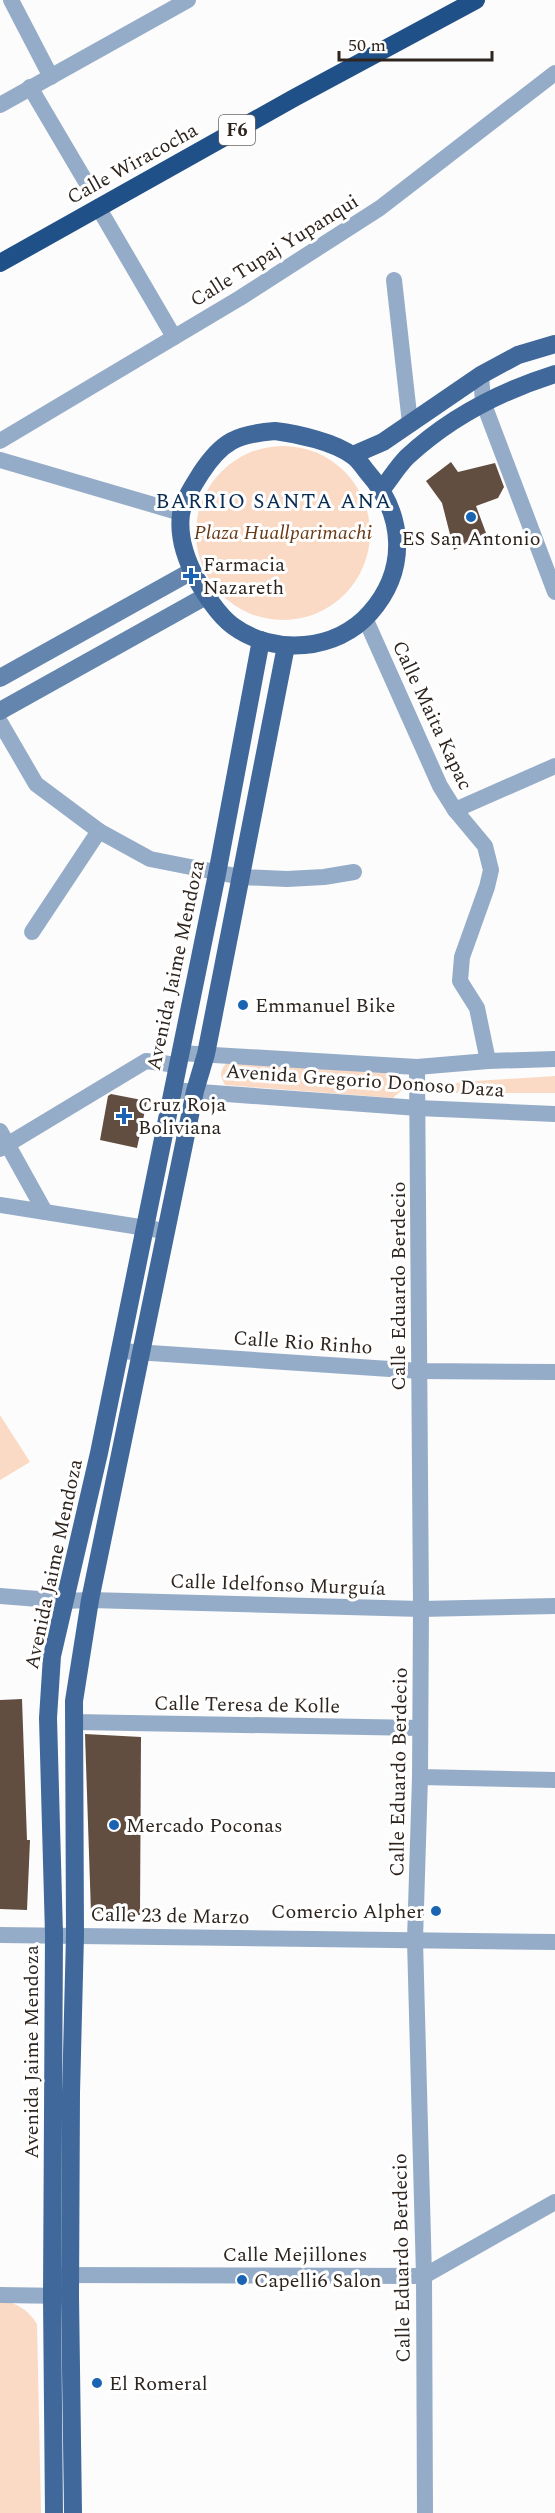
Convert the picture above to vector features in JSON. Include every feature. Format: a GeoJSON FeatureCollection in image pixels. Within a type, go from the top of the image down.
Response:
{"type":"FeatureCollection","features":[{"type":"Feature","properties":{"kind":"highway","name":"Calle Wiracocha"},"geometry":{"type":"LineString","coordinates":[[0,263],[476,0]]}},
{"type":"Feature","properties":{"kind":"main road"},"geometry":{"type":"LineString","coordinates":[[352,455],[383,442],[481,375],[518,355],[555,344]]}},
{"type":"Feature","properties":{"kind":"main road"},"geometry":{"type":"LineString","coordinates":[[382,489],[406,457],[442,429],[483,402],[526,383],[555,374]]}},
{"type":"Feature","properties":{"kind":"main road"},"geometry":{"type":"LineString","coordinates":[[276,431],[311,437],[352,455],[382,489],[397,528],[396,563],[390,584],[379,602],[365,618],[342,635],[315,644],[286,646],[261,640],[232,626],[207,596],[192,571],[183,545],[182,513],[187,497],[210,460],[231,440],[252,433],[276,431]]}},
{"type":"Feature","properties":{"kind":"main road"},"geometry":{"type":"LineString","coordinates":[[0,678],[192,571]]}},
{"type":"Feature","properties":{"kind":"main road"},"geometry":{"type":"LineString","coordinates":[[0,711],[207,596]]}},
{"type":"Feature","properties":{"kind":"main road","name":"Avenida Jaime Mendoza"},"geometry":{"type":"LineString","coordinates":[[54,2513],[61,2275],[48,1718],[52,1656],[120,1351],[217,874],[261,640]]}},
{"type":"Feature","properties":{"kind":"main road","name":"Avenida Jaime Mendoza"},"geometry":{"type":"LineString","coordinates":[[61,2275],[71,2093],[75,1935],[74,1701],[90,1600],[139,1353],[195,1091],[206,1054],[286,646]]}},
{"type":"Feature","properties":{"kind":"main road","name":"Avenida Jaime Mendoza"},"geometry":{"type":"LineString","coordinates":[[61,2296],[73,2513]]}},
{"type":"Feature","properties":{"kind":"street"},"geometry":{"type":"LineString","coordinates":[[11,0],[51,77]]}},
{"type":"Feature","properties":{"kind":"street"},"geometry":{"type":"LineString","coordinates":[[0,105],[188,0]]}},
{"type":"Feature","properties":{"kind":"street","name":"Calle Tupaj Yupanqui"},"geometry":{"type":"LineString","coordinates":[[0,441],[240,298],[380,208],[555,73]]}},
{"type":"Feature","properties":{"kind":"street"},"geometry":{"type":"LineString","coordinates":[[30,87],[86,182]]}},
{"type":"Feature","properties":{"kind":"street"},"geometry":{"type":"LineString","coordinates":[[98,207],[174,337]]}},
{"type":"Feature","properties":{"kind":"street"},"geometry":{"type":"LineString","coordinates":[[394,280],[410,423]]}},
{"type":"Feature","properties":{"kind":"street"},"geometry":{"type":"LineString","coordinates":[[481,375],[483,402],[555,592]]}},
{"type":"Feature","properties":{"kind":"street"},"geometry":{"type":"LineString","coordinates":[[0,460],[182,513]]}},
{"type":"Feature","properties":{"kind":"street","name":"Calle Maita Kapac"},"geometry":{"type":"LineString","coordinates":[[365,618],[440,786],[455,810],[485,846],[491,870],[462,957],[460,981],[477,1008],[488,1060]]}},
{"type":"Feature","properties":{"kind":"street"},"geometry":{"type":"LineString","coordinates":[[0,722],[36,784],[99,831],[150,859],[241,877],[287,879],[324,877],[354,872]]}},
{"type":"Feature","properties":{"kind":"street"},"geometry":{"type":"LineString","coordinates":[[455,810],[555,766]]}},
{"type":"Feature","properties":{"kind":"street"},"geometry":{"type":"LineString","coordinates":[[32,932],[99,831]]}},
{"type":"Feature","properties":{"kind":"street","name":"Avenida Gregorio Donoso Daza"},"geometry":{"type":"LineString","coordinates":[[2,1141],[146,1061],[179,1059],[206,1054],[417,1067],[488,1060],[555,1059]]}},
{"type":"Feature","properties":{"kind":"street","name":"Calle Eduardo Berdecio"},"geometry":{"type":"LineString","coordinates":[[417,1067],[421,1610],[420,1778],[415,1940],[424,2276],[425,2513]]}},
{"type":"Feature","properties":{"kind":"street","name":"Avenida Gregorio Donoso Daza"},"geometry":{"type":"LineString","coordinates":[[172,1090],[418,1108],[555,1114]]}},
{"type":"Feature","properties":{"kind":"street"},"geometry":{"type":"LineString","coordinates":[[2,1141],[45,1212]]}},
{"type":"Feature","properties":{"kind":"street"},"geometry":{"type":"LineString","coordinates":[[0,1205],[165,1231]]}},
{"type":"Feature","properties":{"kind":"street","name":"Calle Rio Rinho"},"geometry":{"type":"LineString","coordinates":[[120,1351],[420,1371],[555,1372]]}},
{"type":"Feature","properties":{"kind":"street","name":"Calle Idelfonso Murguía"},"geometry":{"type":"LineString","coordinates":[[2,1593],[64,1601],[421,1610],[555,1606]]}},
{"type":"Feature","properties":{"kind":"street","name":"Calle Teresa de Kolle"},"geometry":{"type":"LineString","coordinates":[[74,1722],[420,1728]]}},
{"type":"Feature","properties":{"kind":"street"},"geometry":{"type":"LineString","coordinates":[[420,1778],[555,1780]]}},
{"type":"Feature","properties":{"kind":"street","name":"Calle 23 de Marzo"},"geometry":{"type":"LineString","coordinates":[[0,1935],[555,1942]]}},
{"type":"Feature","properties":{"kind":"street","name":"Calle Mejillones"},"geometry":{"type":"LineString","coordinates":[[61,2275],[424,2276],[555,2202]]}},
{"type":"Feature","properties":{"kind":"street"},"geometry":{"type":"LineString","coordinates":[[0,2295],[61,2296]]}},
{"type":"Feature","properties":{"kind":"green space","name":"Plaza Huallparimachi"},"geometry":{"type":"Polygon","coordinates":[[[283,446],[300,447],[316,452],[345,471],[364,500],[369,516],[369,550],[364,566],[345,595],[316,614],[300,619],[283,620],[266,619],[250,614],[221,595],[202,566],[197,550],[196,533],[197,516],[202,500],[221,471],[250,452],[266,447],[283,446]]]}},
{"type":"Feature","properties":{"kind":"green space"},"geometry":{"type":"Polygon","coordinates":[[[227,1062],[398,1074],[404,1079],[404,1088],[393,1098],[225,1085],[221,1073],[227,1062]]]}},
{"type":"Feature","properties":{"kind":"green space"},"geometry":{"type":"Polygon","coordinates":[[[555,1076],[555,1093],[453,1093],[447,1086],[460,1082],[555,1076]]]}},
{"type":"Feature","properties":{"kind":"green space"},"geometry":{"type":"Polygon","coordinates":[[[0,1415],[30,1462],[0,1480],[0,1415]]]}},
{"type":"Feature","properties":{"kind":"green space"},"geometry":{"type":"Polygon","coordinates":[[[0,2301],[22,2308],[37,2324],[41,2513],[0,2513],[0,2301]]]}},
{"type":"Feature","properties":{"kind":"building"},"geometry":{"type":"Polygon","coordinates":[[[451,462],[458,472],[495,463],[504,487],[498,498],[476,506],[486,533],[454,550],[442,503],[426,481],[451,462]]]}},
{"type":"Feature","properties":{"kind":"building","name":"Cruz Roja Boliviana"},"geometry":{"type":"Polygon","coordinates":[[[111,1094],[147,1101],[137,1148],[100,1140],[108,1096],[111,1094]]]}},
{"type":"Feature","properties":{"kind":"building"},"geometry":{"type":"Polygon","coordinates":[[[22,1699],[27,1840],[30,1840],[27,1910],[0,1909],[0,1700],[22,1699]]]}},
{"type":"Feature","properties":{"kind":"building","name":"Mercado Poconas"},"geometry":{"type":"Polygon","coordinates":[[[85,1734],[141,1737],[140,1915],[91,1913],[85,1734]]]}},
{"type":"Feature","properties":{"kind":"place","name":"ES San Antonio"},"geometry":{"type":"Point","coordinates":[471,517]}},
{"type":"Feature","properties":{"kind":"place","name":"Farmacia Nazareth"},"geometry":{"type":"Point","coordinates":[191,576]}},
{"type":"Feature","properties":{"kind":"place","name":"Emmanuel Bike"},"geometry":{"type":"Point","coordinates":[243,1005]}},
{"type":"Feature","properties":{"kind":"place","name":"Cruz Roja Boliviana"},"geometry":{"type":"Point","coordinates":[124,1116]}},
{"type":"Feature","properties":{"kind":"place","name":"Mercado Poconas"},"geometry":{"type":"Point","coordinates":[114,1825]}},
{"type":"Feature","properties":{"kind":"place","name":"Comercio Alpher"},"geometry":{"type":"Point","coordinates":[436,1911]}},
{"type":"Feature","properties":{"kind":"place","name":"Capelli6 Salon"},"geometry":{"type":"Point","coordinates":[242,2280]}},
{"type":"Feature","properties":{"kind":"place","name":"El Romeral"},"geometry":{"type":"Point","coordinates":[97,2383]}},
{"type":"Feature","properties":{"kind":"district","name":"BARRIO SANTA ANA"},"geometry":{"type":"Point","coordinates":[274,501]}}]}
